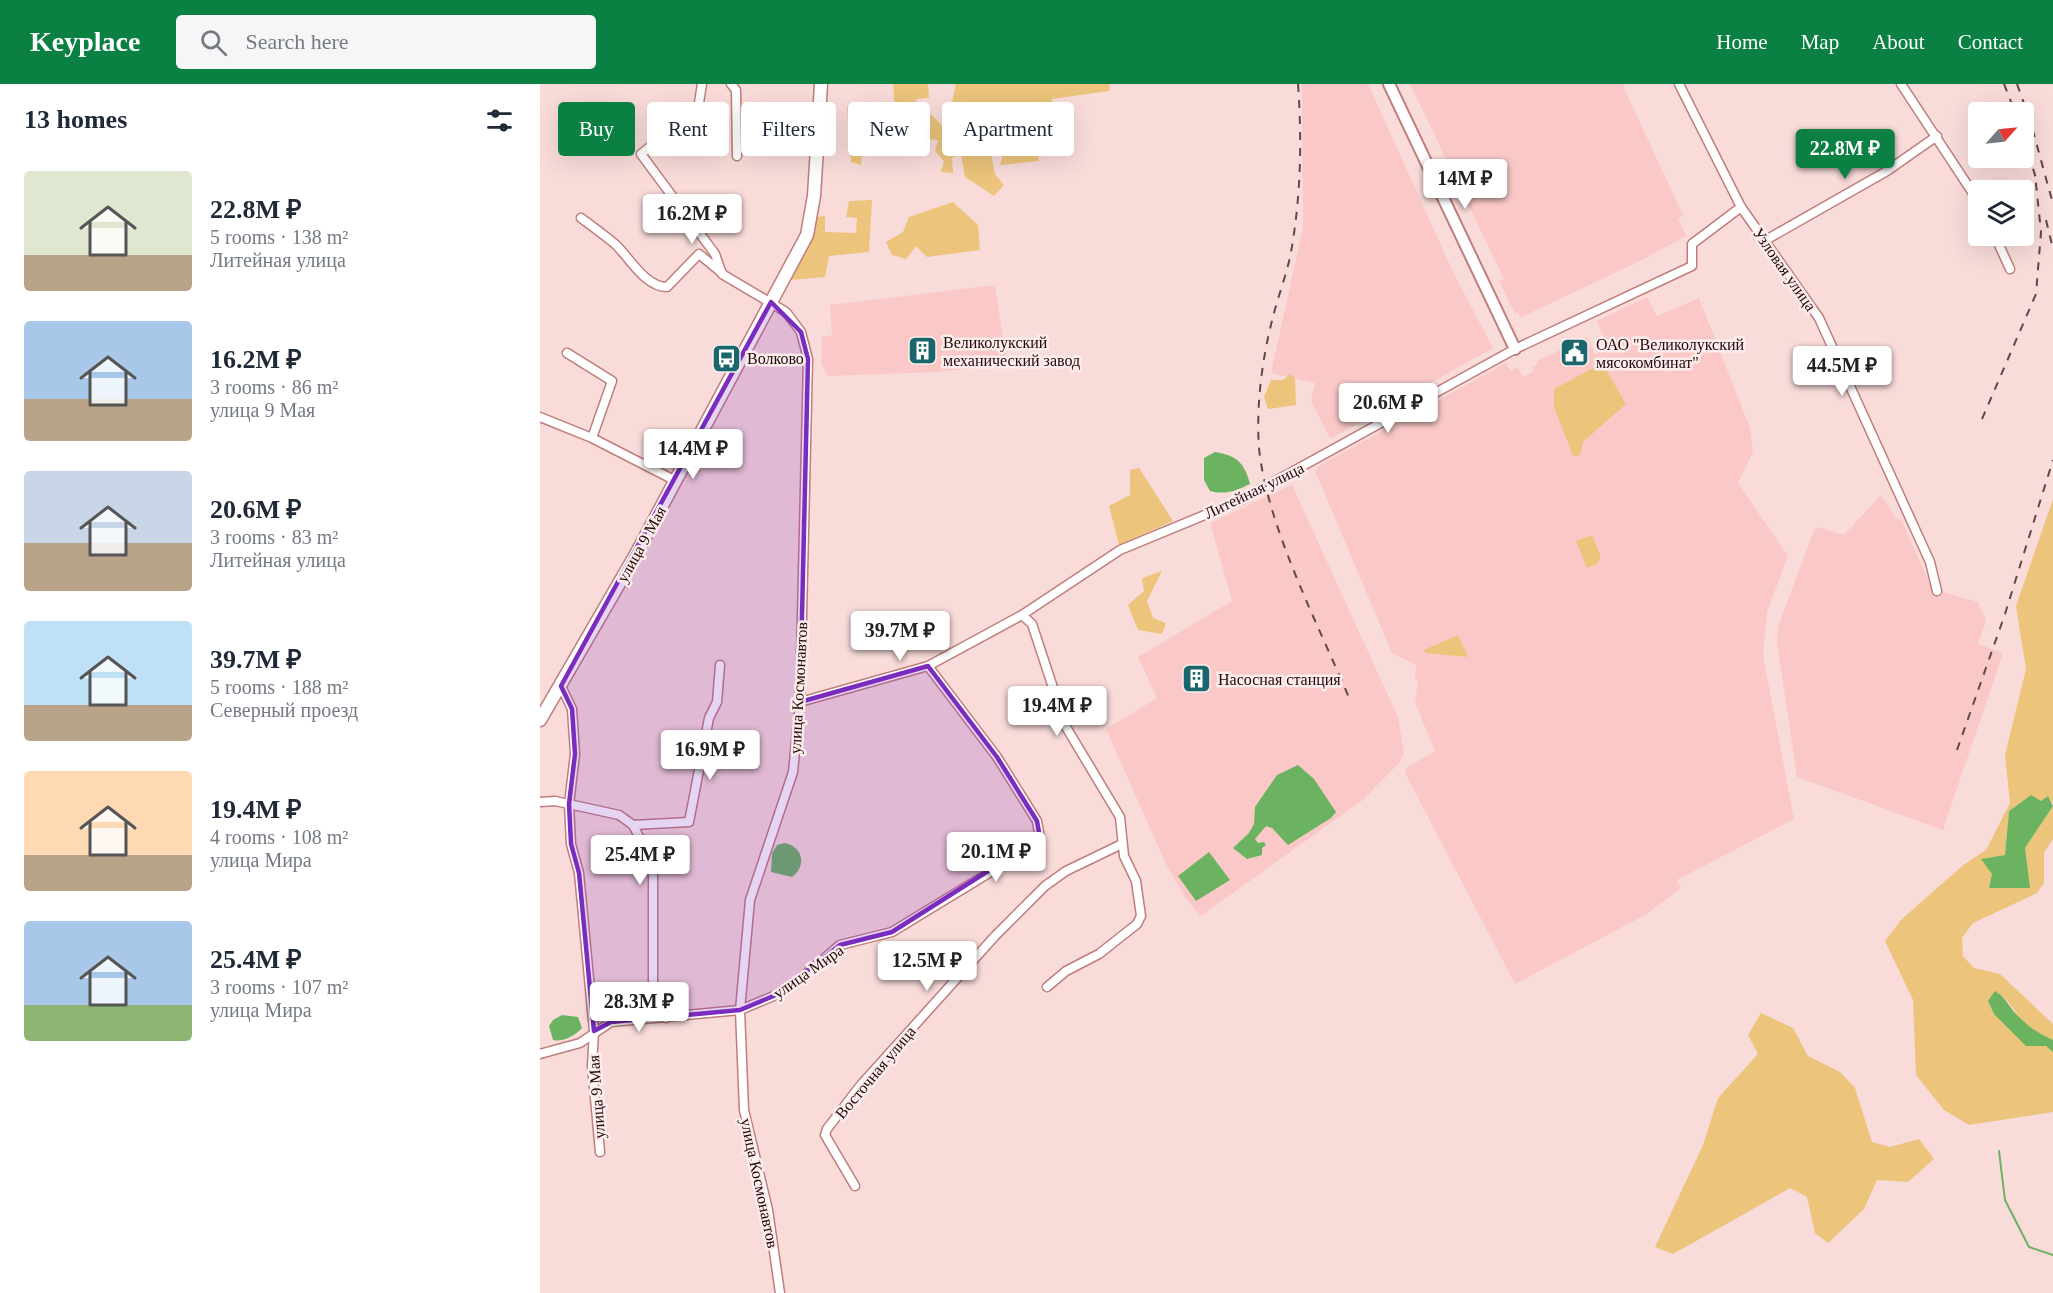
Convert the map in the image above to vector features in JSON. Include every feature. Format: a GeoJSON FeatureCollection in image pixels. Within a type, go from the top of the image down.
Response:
{"type":"FeatureCollection","features":[{"type":"Feature","properties":{"kind":"main road","name":"улица 9 Мая"},"geometry":{"type":"LineString","coordinates":[[540,720],[676,481],[807,235],[814,196],[821,84]]}},
{"type":"Feature","properties":{"kind":"street"},"geometry":{"type":"LineString","coordinates":[[702,84],[698,109],[641,154],[715,254],[722,274]]}},
{"type":"Feature","properties":{"kind":"street"},"geometry":{"type":"LineString","coordinates":[[731,84],[736,90],[737,156]]}},
{"type":"Feature","properties":{"kind":"street"},"geometry":{"type":"LineString","coordinates":[[1389,84],[1515,349]]}},
{"type":"Feature","properties":{"kind":"street","name":"Узловая улица"},"geometry":{"type":"LineString","coordinates":[[1679,84],[1741,207],[1819,318],[1930,562],[1937,591]]}},
{"type":"Feature","properties":{"kind":"street"},"geometry":{"type":"LineString","coordinates":[[1901,84],[1968,185]]}},
{"type":"Feature","properties":{"kind":"street"},"geometry":{"type":"LineString","coordinates":[[1764,241],[1887,171],[1937,136]]}},
{"type":"Feature","properties":{"kind":"street","name":"Литейная улица"},"geometry":{"type":"LineString","coordinates":[[800,702],[928,666],[1022,615],[1120,550],[1241,500],[1515,349],[1692,266],[1692,244],[1741,207]]}},
{"type":"Feature","properties":{"kind":"street"},"geometry":{"type":"LineString","coordinates":[[581,218],[615,245],[634,267],[659,287],[667,287],[699,254],[722,274]]}},
{"type":"Feature","properties":{"kind":"street"},"geometry":{"type":"LineString","coordinates":[[2000,246],[2010,269]]}},
{"type":"Feature","properties":{"kind":"street","name":"улица Космонавтов"},"geometry":{"type":"LineString","coordinates":[[722,274],[786,312],[801,332],[808,359],[800,702],[793,772],[750,900],[740,1010],[744,1110],[768,1210],[780,1293]]}},
{"type":"Feature","properties":{"kind":"street"},"geometry":{"type":"LineString","coordinates":[[567,353],[612,381],[592,438]]}},
{"type":"Feature","properties":{"kind":"street"},"geometry":{"type":"LineString","coordinates":[[540,417],[592,438],[676,481]]}},
{"type":"Feature","properties":{"kind":"street"},"geometry":{"type":"LineString","coordinates":[[1022,615],[1032,624],[1066,727],[1120,817],[1124,856],[1136,881],[1140,919],[1099,954],[1066,971],[1047,987]]}},
{"type":"Feature","properties":{"kind":"street"},"geometry":{"type":"LineString","coordinates":[[633,825],[689,822],[709,718],[717,702],[720,665]]}},
{"type":"Feature","properties":{"kind":"street","name":"улица Мира"},"geometry":{"type":"LineString","coordinates":[[540,1054],[580,1043],[594,1031],[611,1022],[740,1010],[776,995],[799,980],[840,945],[892,932],[1030,848],[1040,838],[1037,821],[997,757],[928,666]]}},
{"type":"Feature","properties":{"kind":"street","name":"улица 9 Мая"},"geometry":{"type":"LineString","coordinates":[[561,686],[572,709],[575,754],[569,804],[571,844],[579,873],[594,1031],[592,1066],[600,1152]]}},
{"type":"Feature","properties":{"kind":"street"},"geometry":{"type":"LineString","coordinates":[[540,802],[555,801],[619,814],[633,825],[653,864],[653,996],[666,1018]]}},
{"type":"Feature","properties":{"kind":"street","name":"Восточная улица"},"geometry":{"type":"LineString","coordinates":[[855,1186],[825,1135],[827,1129],[860,1086],[994,936],[1045,886],[1066,871],[1122,844]]}},
{"type":"Feature","properties":{"kind":"highlighted area"},"geometry":{"type":"Polygon","coordinates":[[[771,302],[801,332],[808,359],[800,702],[928,666],[997,757],[1037,821],[1040,838],[892,932],[840,945],[776,995],[740,1010],[611,1022],[594,1031],[579,873],[571,844],[569,804],[575,754],[572,709],[561,686],[771,302]]]}},
{"type":"Feature","properties":{"kind":"shaded area"},"geometry":{"type":"Polygon","coordinates":[[[893,84],[928,84],[929,98],[915,99],[918,102],[894,102],[893,84]]]}},
{"type":"Feature","properties":{"kind":"shaded area"},"geometry":{"type":"Polygon","coordinates":[[[956,84],[1110,84],[1109,91],[1052,99],[1052,102],[952,102],[956,84]]]}},
{"type":"Feature","properties":{"kind":"shaded area"},"geometry":{"type":"Polygon","coordinates":[[[1302,84],[1368,84],[1454,274],[1493,348],[1330,439],[1311,401],[1315,383],[1271,373],[1303,227],[1302,84]]]}},
{"type":"Feature","properties":{"kind":"shaded area"},"geometry":{"type":"Polygon","coordinates":[[[1410,84],[1625,84],[1624,88],[1683,215],[1678,218],[1686,236],[1642,260],[1520,318],[1518,312],[1515,314],[1499,281],[1504,279],[1410,84]]]}},
{"type":"Feature","properties":{"kind":"shaded area"},"geometry":{"type":"Polygon","coordinates":[[[930,114],[942,125],[942,156],[956,156],[952,158],[953,173],[941,172],[944,161],[935,151],[938,140],[930,139],[930,114]]]}},
{"type":"Feature","properties":{"kind":"shaded area"},"geometry":{"type":"Polygon","coordinates":[[[851,156],[862,156],[861,165],[851,162],[851,156]]]}},
{"type":"Feature","properties":{"kind":"shaded area"},"geometry":{"type":"Polygon","coordinates":[[[961,156],[991,156],[995,174],[1004,185],[994,196],[965,177],[961,156]]]}},
{"type":"Feature","properties":{"kind":"shaded area"},"geometry":{"type":"Polygon","coordinates":[[[1002,156],[1038,156],[1039,161],[1000,165],[1002,156]]]}},
{"type":"Feature","properties":{"kind":"shaded area"},"geometry":{"type":"Polygon","coordinates":[[[872,200],[869,252],[829,256],[825,277],[790,280],[816,217],[825,216],[825,232],[856,233],[857,218],[846,217],[849,201],[872,200]]]}},
{"type":"Feature","properties":{"kind":"shaded area"},"geometry":{"type":"Polygon","coordinates":[[[953,202],[978,225],[980,250],[927,257],[916,246],[906,259],[892,255],[886,242],[903,232],[909,217],[953,202]]]}},
{"type":"Feature","properties":{"kind":"shaded area"},"geometry":{"type":"Polygon","coordinates":[[[995,285],[1007,364],[938,372],[828,376],[821,364],[822,337],[832,335],[830,305],[995,285]]]}},
{"type":"Feature","properties":{"kind":"shaded area"},"geometry":{"type":"Polygon","coordinates":[[[1647,297],[1657,316],[1699,298],[1750,428],[1753,452],[1738,483],[1788,556],[1767,612],[1763,655],[1794,819],[1677,880],[1681,888],[1645,915],[1515,984],[1405,773],[1408,767],[1435,751],[1415,703],[1418,680],[1415,679],[1416,665],[1392,653],[1315,471],[1317,467],[1506,363],[1511,371],[1518,367],[1523,377],[1534,371],[1532,367],[1538,364],[1537,361],[1587,337],[1595,354],[1608,349],[1597,321],[1647,297]]]}},
{"type":"Feature","properties":{"kind":"shaded area"},"geometry":{"type":"Polygon","coordinates":[[[1593,368],[1605,368],[1626,404],[1583,442],[1580,455],[1573,456],[1554,407],[1554,389],[1593,368]]]}},
{"type":"Feature","properties":{"kind":"shaded area"},"geometry":{"type":"Polygon","coordinates":[[[1290,374],[1295,378],[1296,405],[1268,409],[1264,397],[1271,380],[1283,380],[1290,374]]]}},
{"type":"Feature","properties":{"kind":"shaded area"},"geometry":{"type":"Polygon","coordinates":[[[1215,452],[1238,461],[1245,470],[1250,484],[1230,492],[1210,491],[1204,480],[1204,458],[1215,452]]]}},
{"type":"Feature","properties":{"kind":"shaded area"},"geometry":{"type":"Polygon","coordinates":[[[1139,468],[1173,521],[1119,545],[1109,506],[1130,495],[1130,470],[1139,468]]]}},
{"type":"Feature","properties":{"kind":"shaded area"},"geometry":{"type":"Polygon","coordinates":[[[1292,485],[1398,717],[1404,754],[1400,762],[1364,799],[1201,916],[1186,899],[1166,864],[1106,729],[1157,698],[1138,657],[1232,601],[1210,523],[1292,485]]]}},
{"type":"Feature","properties":{"kind":"shaded area"},"geometry":{"type":"Polygon","coordinates":[[[1881,495],[1897,519],[1902,521],[1932,589],[1978,602],[1986,620],[1978,644],[2003,653],[1943,830],[1797,777],[1777,642],[1778,627],[1813,532],[1818,527],[1844,535],[1881,495]]]}},
{"type":"Feature","properties":{"kind":"shaded area"},"geometry":{"type":"Polygon","coordinates":[[[2053,499],[2053,803],[2048,797],[2041,801],[2031,795],[2009,811],[2005,855],[1982,859],[1992,874],[1990,888],[2025,848],[2053,806],[2053,839],[2044,853],[2044,883],[2037,893],[1973,923],[1962,938],[1963,956],[1974,968],[2000,974],[2053,1024],[2053,1040],[2035,1033],[2053,1052],[2053,1112],[1969,1125],[1944,1110],[1916,1075],[1913,1000],[1885,941],[1901,920],[1962,866],[1986,850],[2010,803],[2005,755],[2026,669],[2016,606],[2053,499]],[[1995,991],[2020,1017],[2006,1000],[1995,991]]]}},
{"type":"Feature","properties":{"kind":"shaded area"},"geometry":{"type":"Polygon","coordinates":[[[1592,535],[1601,557],[1597,564],[1587,568],[1576,541],[1592,535]]]}},
{"type":"Feature","properties":{"kind":"shaded area"},"geometry":{"type":"Polygon","coordinates":[[[1162,571],[1147,601],[1153,618],[1166,623],[1162,634],[1138,630],[1128,605],[1144,591],[1142,578],[1162,571]]]}},
{"type":"Feature","properties":{"kind":"shaded area"},"geometry":{"type":"Polygon","coordinates":[[[1458,635],[1468,657],[1425,653],[1424,650],[1458,635]]]}},
{"type":"Feature","properties":{"kind":"shaded area"},"geometry":{"type":"Polygon","coordinates":[[[1298,765],[1314,779],[1336,812],[1331,818],[1288,845],[1272,828],[1266,826],[1255,839],[1258,843],[1264,842],[1266,845],[1262,848],[1262,855],[1247,859],[1233,848],[1249,833],[1254,824],[1255,807],[1277,775],[1298,765]]]}},
{"type":"Feature","properties":{"kind":"shaded area"},"geometry":{"type":"Polygon","coordinates":[[[2031,795],[2041,801],[2048,796],[2053,806],[2025,848],[2030,888],[1989,888],[1992,874],[1981,859],[2005,855],[2009,811],[2031,795]]]}},
{"type":"Feature","properties":{"kind":"shaded area"},"geometry":{"type":"Polygon","coordinates":[[[785,843],[796,848],[801,857],[800,868],[792,877],[771,872],[772,853],[777,845],[785,843]]]}},
{"type":"Feature","properties":{"kind":"shaded area"},"geometry":{"type":"Polygon","coordinates":[[[1209,852],[1230,880],[1196,901],[1178,876],[1209,852]]]}},
{"type":"Feature","properties":{"kind":"shaded area"},"geometry":{"type":"Polygon","coordinates":[[[1995,991],[2027,1025],[2053,1040],[2053,1052],[2046,1046],[2026,1046],[1994,1014],[1988,1001],[1995,991]]]}},
{"type":"Feature","properties":{"kind":"shaded area"},"geometry":{"type":"Polygon","coordinates":[[[1761,1013],[1793,1028],[1808,1056],[1840,1072],[1855,1088],[1872,1142],[1890,1147],[1919,1139],[1934,1159],[1908,1182],[1877,1180],[1864,1209],[1828,1243],[1815,1233],[1807,1197],[1790,1188],[1673,1254],[1655,1247],[1703,1145],[1718,1098],[1758,1054],[1748,1035],[1761,1013]]]}},
{"type":"Feature","properties":{"kind":"shaded area"},"geometry":{"type":"Polygon","coordinates":[[[562,1015],[578,1017],[582,1028],[569,1038],[553,1040],[549,1026],[553,1020],[562,1015]]]}},
{"type":"Feature","properties":{"kind":"waterway"},"geometry":{"type":"LineString","coordinates":[[1999,1151],[2005,1200],[2029,1247],[2053,1255]]}},
{"type":"Feature","properties":{"kind":"railway"},"geometry":{"type":"LineString","coordinates":[[1298,84],[1300,147],[1297,210],[1289,260],[1273,317],[1263,365],[1258,416],[1259,448],[1272,510],[1283,543],[1350,700]]}},
{"type":"Feature","properties":{"kind":"railway"},"geometry":{"type":"LineString","coordinates":[[2004,84],[2011,102]]}},
{"type":"Feature","properties":{"kind":"railway"},"geometry":{"type":"LineString","coordinates":[[2017,84],[2030,120],[2053,204]]}},
{"type":"Feature","properties":{"kind":"railway"},"geometry":{"type":"LineString","coordinates":[[2033,168],[2037,182]]}},
{"type":"Feature","properties":{"kind":"railway"},"geometry":{"type":"LineString","coordinates":[[1982,419],[2036,294],[2041,232],[2035,174]]}},
{"type":"Feature","properties":{"kind":"railway"},"geometry":{"type":"LineString","coordinates":[[2046,220],[2053,249]]}},
{"type":"Feature","properties":{"kind":"railway"},"geometry":{"type":"LineString","coordinates":[[1957,750],[2005,614],[2053,460]]}},
{"type":"Feature","properties":{"kind":"place","name":"Великолукский механический завод"},"geometry":{"type":"Point","coordinates":[922,351]}},
{"type":"Feature","properties":{"kind":"place","name":"ОАО \"Великолукский мясокомбинат\""},"geometry":{"type":"Point","coordinates":[1575,353]}},
{"type":"Feature","properties":{"kind":"place","name":"Волково"},"geometry":{"type":"Point","coordinates":[726,358]}},
{"type":"Feature","properties":{"kind":"place","name":"Насосная станция"},"geometry":{"type":"Point","coordinates":[1197,679]}}]}
